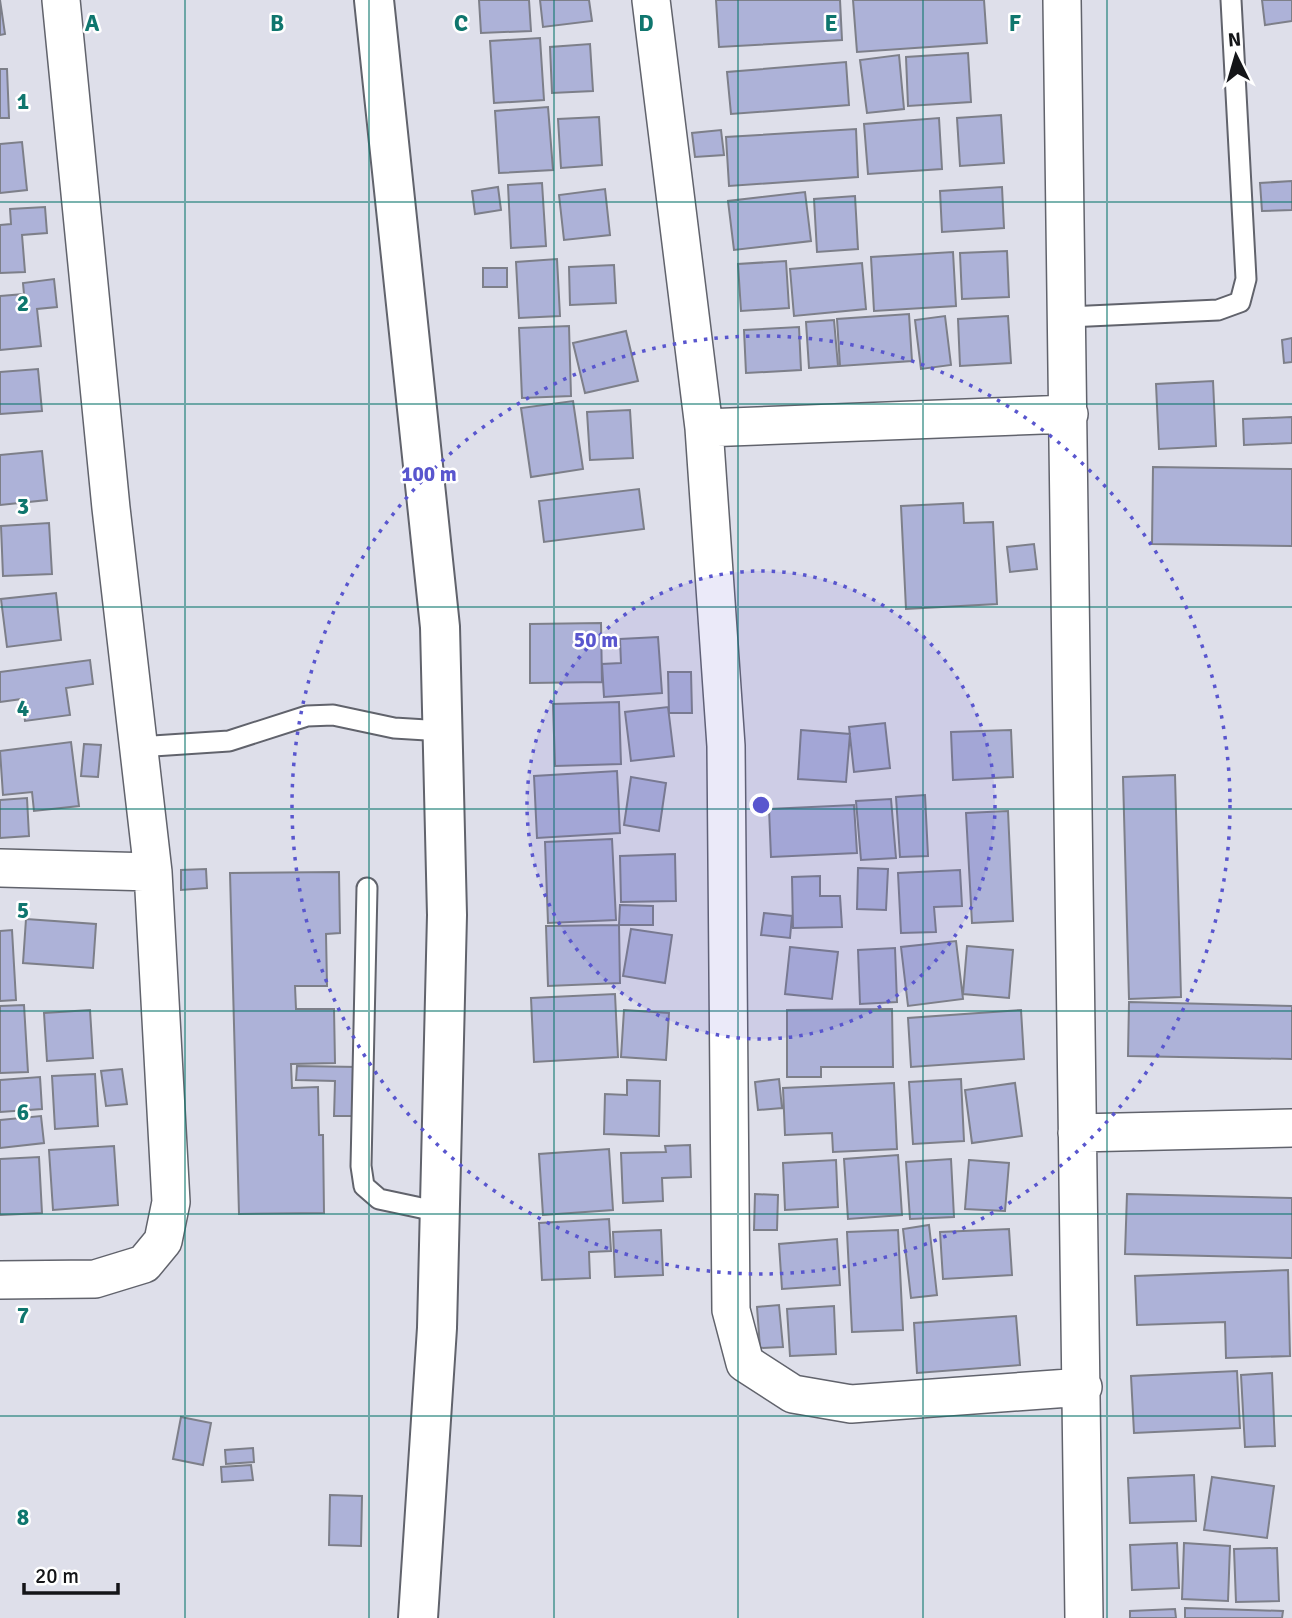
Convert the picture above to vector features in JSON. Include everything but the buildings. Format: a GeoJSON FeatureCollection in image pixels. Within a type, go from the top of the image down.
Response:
{"type":"FeatureCollection","features":[{"type":"Feature","properties":{"kind":"main road"},"geometry":{"type":"LineString","coordinates":[[374,0],[440,626],[443,731],[447,915],[437,1328],[418,1618]]}},
{"type":"Feature","properties":{"kind":"street"},"geometry":{"type":"LineString","coordinates":[[0,1280],[95,1279],[144,1264],[163,1241],[171,1202],[153,872],[111,508],[61,0]]}},
{"type":"Feature","properties":{"kind":"street"},"geometry":{"type":"LineString","coordinates":[[651,0],[704,428],[726,746],[731,1310],[745,1363],[793,1394],[851,1404],[1083,1387]]}},
{"type":"Feature","properties":{"kind":"street"},"geometry":{"type":"LineString","coordinates":[[1062,0],[1077,1133],[1083,1387],[1084,1618]]}},
{"type":"Feature","properties":{"kind":"street"},"geometry":{"type":"LineString","coordinates":[[704,428],[1069,414]]}},
{"type":"Feature","properties":{"kind":"street"},"geometry":{"type":"LineString","coordinates":[[0,868],[153,872]]}},
{"type":"Feature","properties":{"kind":"street"},"geometry":{"type":"LineString","coordinates":[[1077,1133],[1292,1128]]}},
{"type":"Feature","properties":{"kind":"lane"},"geometry":{"type":"LineString","coordinates":[[1068,317],[1218,310],[1240,302],[1246,279],[1231,0]]}},
{"type":"Feature","properties":{"kind":"lane"},"geometry":{"type":"LineString","coordinates":[[138,747],[229,741],[280,722],[333,715],[394,728],[443,731]]}},
{"type":"Feature","properties":{"kind":"lane"},"geometry":{"type":"LineString","coordinates":[[367,888],[361,1166],[364,1186],[379,1199],[440,1212]]}}]}
